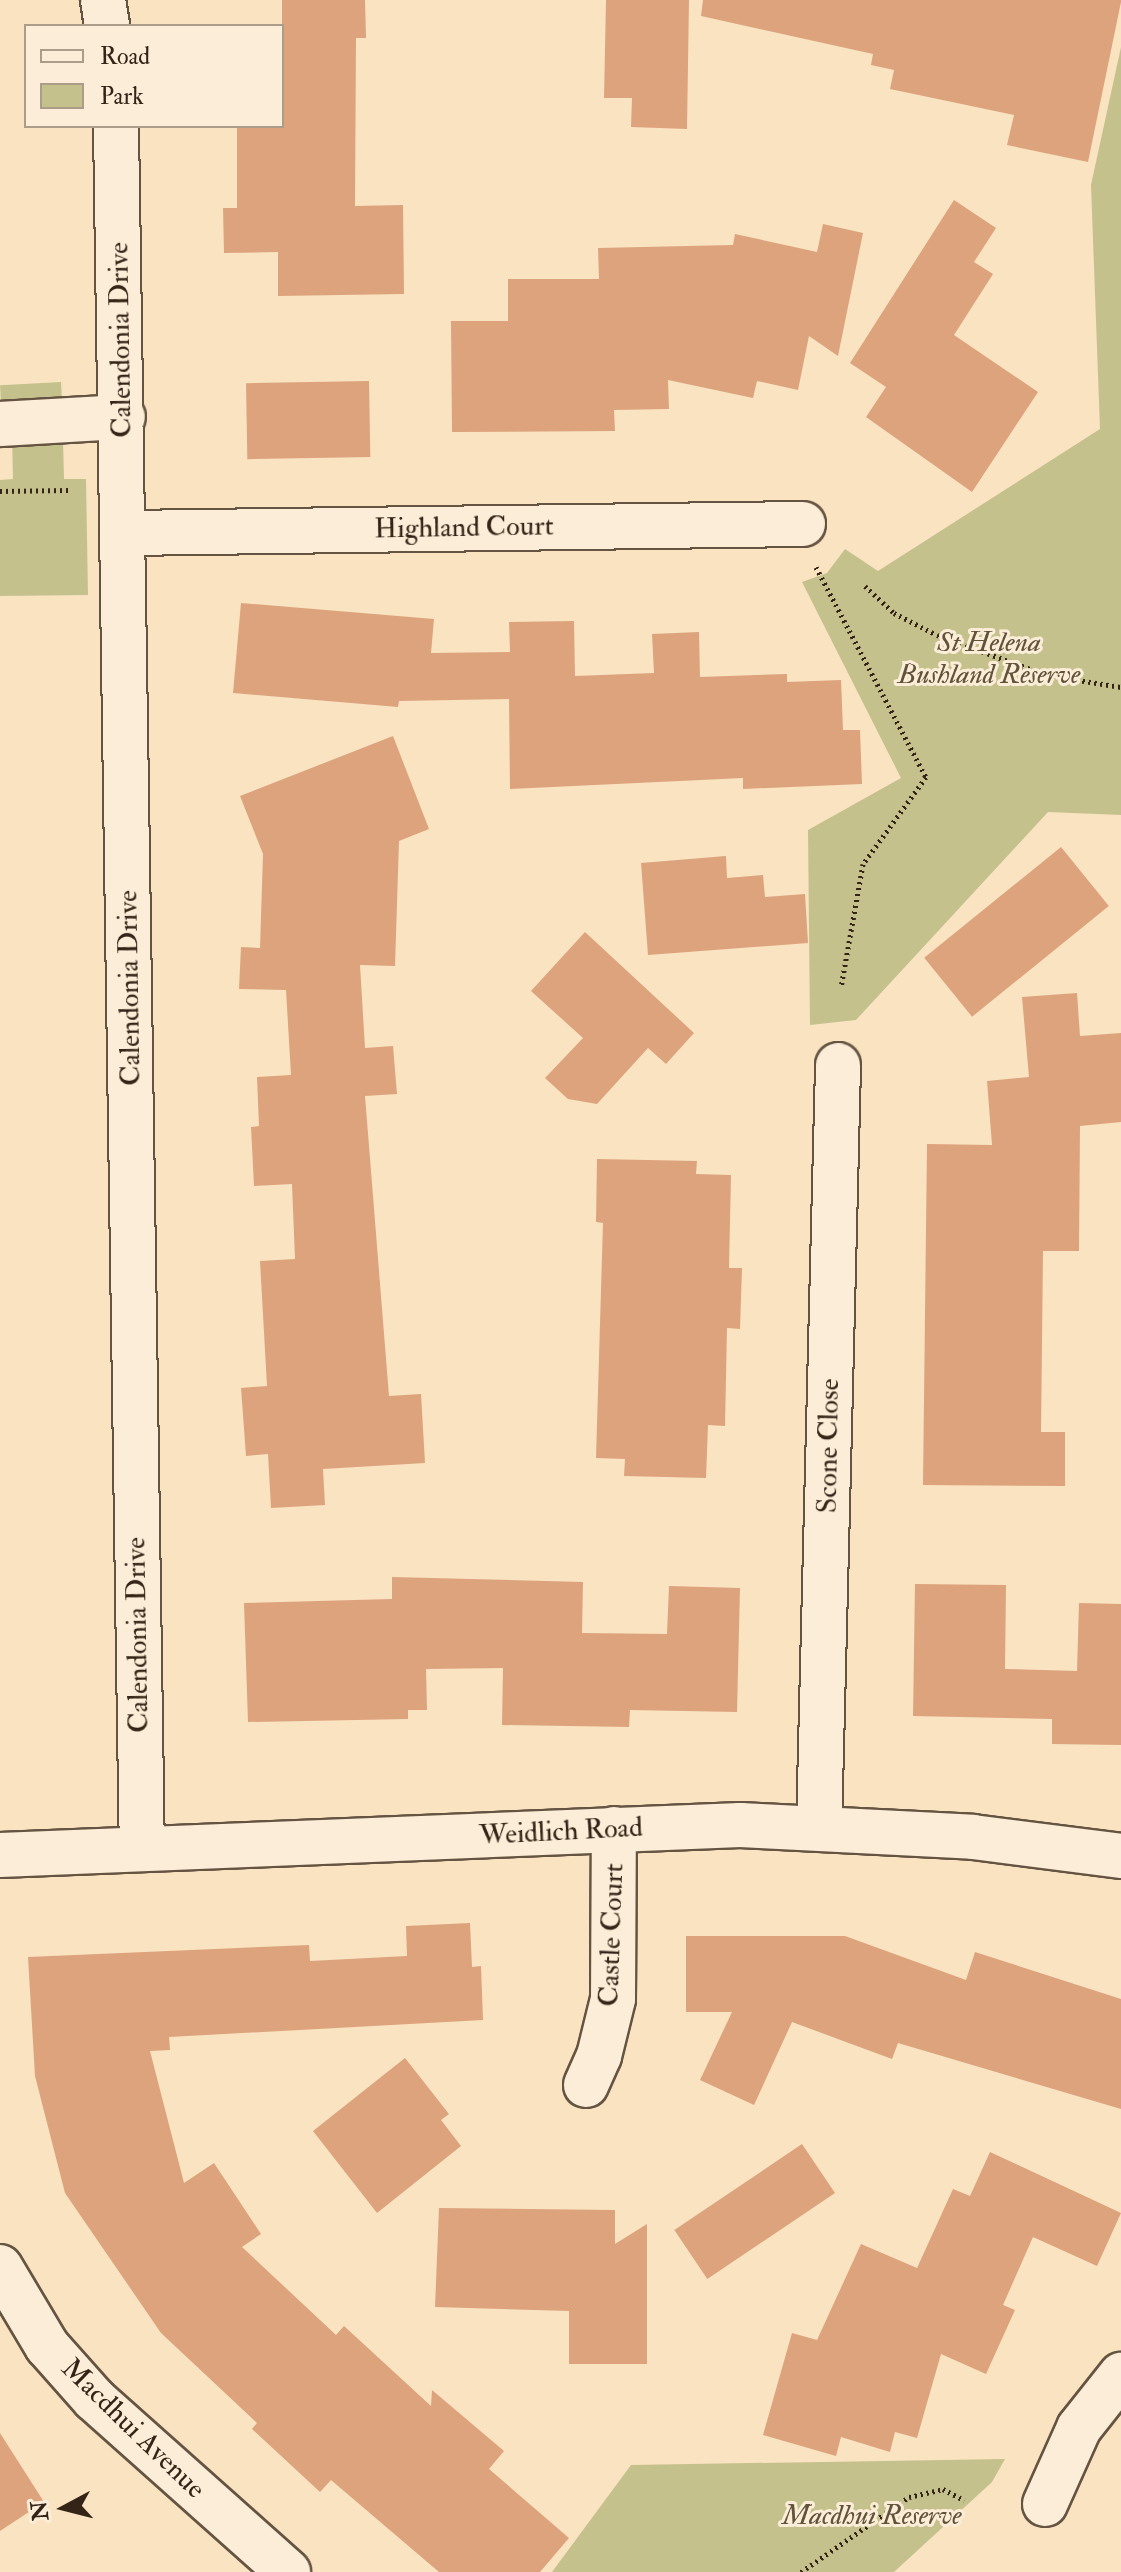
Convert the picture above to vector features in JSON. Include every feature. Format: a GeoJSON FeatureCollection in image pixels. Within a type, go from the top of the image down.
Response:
{"type":"FeatureCollection","features":[{"type":"Feature","properties":{"kind":"street"},"geometry":{"type":"LineString","coordinates":[[103,0],[107,24]]}},
{"type":"Feature","properties":{"kind":"street","name":"Calendonia Drive"},"geometry":{"type":"LineString","coordinates":[[116,128],[125,533],[142,1849]]}},
{"type":"Feature","properties":{"kind":"street"},"geometry":{"type":"LineString","coordinates":[[0,424],[123,417]]}},
{"type":"Feature","properties":{"kind":"street","name":"Highland Court"},"geometry":{"type":"LineString","coordinates":[[125,533],[803,524]]}},
{"type":"Feature","properties":{"kind":"street","name":"Scone Close"},"geometry":{"type":"LineString","coordinates":[[819,1828],[838,1065]]}},
{"type":"Feature","properties":{"kind":"street","name":"Weidlich Road"},"geometry":{"type":"LineString","coordinates":[[0,1855],[614,1829],[819,1828],[973,1837],[1121,1856]]}},
{"type":"Feature","properties":{"kind":"street","name":"Castle Court"},"geometry":{"type":"LineString","coordinates":[[586,2085],[599,2056],[613,1999],[614,1829]]}},
{"type":"Feature","properties":{"kind":"street","name":"Macdhui Avenue"},"geometry":{"type":"LineString","coordinates":[[0,2267],[47,2346],[94,2399],[288,2572]]}},
{"type":"Feature","properties":{"kind":"street"},"geometry":{"type":"LineString","coordinates":[[1045,2504],[1079,2428],[1121,2375]]}},
{"type":"Feature","properties":{"kind":"path"},"geometry":{"type":"LineString","coordinates":[[0,491],[69,490]]}},
{"type":"Feature","properties":{"kind":"path"},"geometry":{"type":"LineString","coordinates":[[803,524],[818,572],[926,777],[863,864],[841,987]]}},
{"type":"Feature","properties":{"kind":"path"},"geometry":{"type":"LineString","coordinates":[[865,586],[894,613],[937,635],[1047,675],[1121,687]]}},
{"type":"Feature","properties":{"kind":"path"},"geometry":{"type":"LineString","coordinates":[[801,2572],[885,2508],[909,2497],[943,2489],[964,2500]]}},
{"type":"Feature","properties":{"kind":"green space","name":"St Helena Bushland Reserve"},"geometry":{"type":"Polygon","coordinates":[[[1121,47],[1121,815],[1048,812],[856,1020],[810,1025],[808,830],[901,778],[802,582],[827,573],[845,549],[878,571],[1100,429],[1091,185],[1121,47]]]}},
{"type":"Feature","properties":{"kind":"green space"},"geometry":{"type":"Polygon","coordinates":[[[61,382],[62,402],[1,405],[0,385],[61,382]]]}},
{"type":"Feature","properties":{"kind":"green space"},"geometry":{"type":"Polygon","coordinates":[[[12,436],[63,439],[64,479],[86,479],[88,595],[0,596],[0,480],[13,479],[12,436]]]}},
{"type":"Feature","properties":{"kind":"green space","name":"Macdhui Reserve"},"geometry":{"type":"Polygon","coordinates":[[[1005,2459],[992,2482],[894,2572],[552,2572],[631,2465],[1005,2459]]]}},
{"type":"Feature","properties":{"kind":"building"},"geometry":{"type":"Polygon","coordinates":[[[282,0],[365,0],[366,38],[356,38],[355,206],[403,205],[404,294],[278,296],[278,252],[224,253],[223,208],[237,208],[237,128],[284,128],[282,0]]]}},
{"type":"Feature","properties":{"kind":"building"},"geometry":{"type":"Polygon","coordinates":[[[606,0],[689,0],[687,129],[631,127],[632,98],[604,98],[606,0]]]}},
{"type":"Feature","properties":{"kind":"building"},"geometry":{"type":"Polygon","coordinates":[[[703,0],[1121,2],[1088,162],[1007,145],[1014,115],[890,89],[894,70],[871,65],[873,54],[701,16],[703,0]]]}},
{"type":"Feature","properties":{"kind":"building"},"geometry":{"type":"Polygon","coordinates":[[[954,200],[996,228],[974,262],[993,274],[954,335],[1038,392],[972,492],[866,417],[886,387],[850,363],[954,200]]]}},
{"type":"Feature","properties":{"kind":"building"},"geometry":{"type":"Polygon","coordinates":[[[823,224],[863,233],[838,356],[809,336],[798,390],[757,381],[753,398],[668,380],[669,409],[614,410],[615,431],[452,432],[451,321],[508,321],[508,279],[599,279],[598,248],[733,245],[735,234],[817,252],[823,224]]]}},
{"type":"Feature","properties":{"kind":"building"},"geometry":{"type":"Polygon","coordinates":[[[369,381],[370,457],[247,459],[246,383],[369,381]]]}},
{"type":"Feature","properties":{"kind":"building"},"geometry":{"type":"Polygon","coordinates":[[[241,603],[434,619],[431,653],[510,652],[509,622],[574,621],[575,676],[654,673],[652,634],[699,632],[700,677],[787,674],[787,682],[841,680],[843,730],[860,730],[862,784],[743,789],[743,778],[510,789],[509,699],[399,701],[398,707],[233,693],[241,603]]]}},
{"type":"Feature","properties":{"kind":"building"},"geometry":{"type":"Polygon","coordinates":[[[393,736],[429,829],[399,841],[395,966],[360,965],[365,1048],[393,1046],[397,1094],[365,1096],[389,1396],[421,1394],[425,1463],[323,1469],[325,1505],[271,1508],[268,1454],[246,1456],[241,1388],[267,1386],[260,1261],[295,1259],[292,1184],[254,1186],[251,1127],[259,1126],[257,1077],[291,1075],[286,990],[239,989],[241,947],[260,948],[263,854],[240,796],[393,736]]]}},
{"type":"Feature","properties":{"kind":"building"},"geometry":{"type":"Polygon","coordinates":[[[1061,847],[1109,906],[972,1017],[924,958],[1061,847]]]}},
{"type":"Feature","properties":{"kind":"building"},"geometry":{"type":"Polygon","coordinates":[[[726,856],[727,878],[763,875],[765,897],[805,894],[808,943],[648,955],[641,863],[726,856]]]}},
{"type":"Feature","properties":{"kind":"building"},"geometry":{"type":"Polygon","coordinates":[[[585,932],[694,1033],[666,1064],[648,1048],[597,1104],[568,1099],[545,1078],[583,1038],[531,991],[585,932]]]}},
{"type":"Feature","properties":{"kind":"building"},"geometry":{"type":"Polygon","coordinates":[[[1077,993],[1080,1036],[1121,1033],[1121,1122],[1080,1126],[1079,1251],[1043,1251],[1041,1432],[1065,1432],[1065,1486],[923,1485],[927,1144],[992,1145],[987,1081],[1029,1077],[1022,997],[1077,993]]]}},
{"type":"Feature","properties":{"kind":"building"},"geometry":{"type":"Polygon","coordinates":[[[597,1159],[697,1161],[696,1174],[731,1175],[729,1268],[742,1268],[740,1329],[727,1328],[725,1426],[708,1425],[706,1478],[624,1476],[625,1459],[596,1458],[603,1223],[596,1222],[597,1159]]]}},
{"type":"Feature","properties":{"kind":"building"},"geometry":{"type":"Polygon","coordinates":[[[392,1577],[583,1582],[582,1633],[667,1634],[669,1586],[740,1588],[737,1712],[630,1710],[629,1727],[502,1725],[503,1668],[426,1669],[427,1710],[408,1710],[408,1719],[248,1722],[244,1603],[392,1599],[392,1577]]]}},
{"type":"Feature","properties":{"kind":"building"},"geometry":{"type":"Polygon","coordinates":[[[915,1584],[1006,1585],[1005,1669],[1077,1671],[1079,1603],[1121,1604],[1121,1745],[1052,1744],[1052,1719],[913,1716],[915,1584]]]}},
{"type":"Feature","properties":{"kind":"building"},"geometry":{"type":"Polygon","coordinates":[[[470,1923],[472,1967],[481,1966],[483,2020],[169,2037],[170,2050],[150,2051],[184,2183],[214,2163],[261,2234],[242,2247],[336,2335],[344,2326],[431,2406],[432,2390],[504,2451],[489,2469],[569,2538],[540,2572],[439,2572],[331,2480],[320,2492],[252,2429],[257,2423],[161,2333],[65,2193],[35,2076],[28,1957],[309,1945],[310,1961],[407,1956],[406,1926],[470,1923]]]}},
{"type":"Feature","properties":{"kind":"building"},"geometry":{"type":"Polygon","coordinates":[[[686,1936],[845,1936],[966,1980],[975,1952],[1121,1999],[1121,2109],[898,2043],[892,2059],[792,2022],[754,2105],[700,2080],[732,2012],[686,2012],[686,1936]]]}},
{"type":"Feature","properties":{"kind":"building"},"geometry":{"type":"Polygon","coordinates":[[[405,2058],[449,2114],[441,2120],[461,2146],[377,2213],[313,2131],[405,2058]]]}},
{"type":"Feature","properties":{"kind":"building"},"geometry":{"type":"Polygon","coordinates":[[[802,2144],[835,2193],[707,2279],[674,2230],[802,2144]]]}},
{"type":"Feature","properties":{"kind":"building"},"geometry":{"type":"Polygon","coordinates":[[[990,2152],[1121,2213],[1097,2266],[1033,2237],[1003,2305],[1015,2310],[986,2374],[941,2354],[917,2438],[895,2432],[890,2452],[841,2437],[836,2456],[763,2435],[792,2333],[817,2340],[861,2244],[917,2268],[953,2189],[970,2196],[990,2152]]]}},
{"type":"Feature","properties":{"kind":"building"},"geometry":{"type":"Polygon","coordinates":[[[439,2208],[615,2210],[615,2244],[647,2224],[647,2364],[569,2364],[569,2311],[435,2307],[439,2208]]]}},
{"type":"Feature","properties":{"kind":"building"},"geometry":{"type":"Polygon","coordinates":[[[0,2433],[44,2502],[0,2531],[0,2433]]]}}]}
